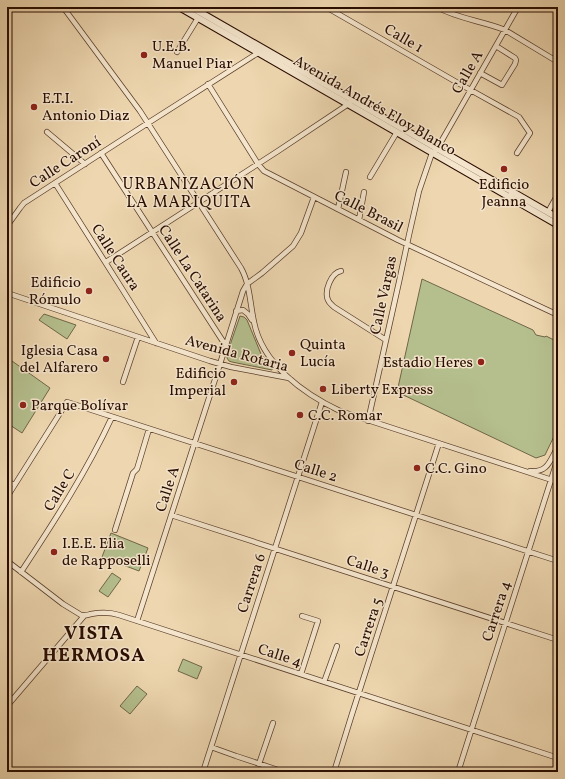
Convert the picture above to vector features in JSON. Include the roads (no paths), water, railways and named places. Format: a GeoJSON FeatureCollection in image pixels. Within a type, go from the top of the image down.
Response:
{"type":"FeatureCollection","features":[{"type":"Feature","properties":{"kind":"street"},"geometry":{"type":"LineString","coordinates":[[63,7],[148,123],[242,268],[247,284],[258,338],[266,353],[289,378]]}},
{"type":"Feature","properties":{"kind":"street","name":"Avenida Andrés Eloy Blanco"},"geometry":{"type":"LineString","coordinates":[[179,7],[351,102],[558,225]]}},
{"type":"Feature","properties":{"kind":"street","name":"Avenida Andrés Eloy Blanco"},"geometry":{"type":"LineString","coordinates":[[191,7],[261,51]]}},
{"type":"Feature","properties":{"kind":"street","name":"Calle 1"},"geometry":{"type":"LineString","coordinates":[[326,7],[519,117],[530,133],[517,153]]}},
{"type":"Feature","properties":{"kind":"street"},"geometry":{"type":"LineString","coordinates":[[437,7],[448,13],[505,30],[558,62]]}},
{"type":"Feature","properties":{"kind":"street","name":"Calle A"},"geometry":{"type":"LineString","coordinates":[[435,151],[518,7]]}},
{"type":"Feature","properties":{"kind":"street"},"geometry":{"type":"LineString","coordinates":[[177,52],[198,18]]}},
{"type":"Feature","properties":{"kind":"street"},"geometry":{"type":"LineString","coordinates":[[480,74],[502,85],[515,64],[516,60],[514,57],[496,46]]}},
{"type":"Feature","properties":{"kind":"street","name":"Calle Caroní"},"geometry":{"type":"LineString","coordinates":[[7,226],[24,203],[261,51]]}},
{"type":"Feature","properties":{"kind":"street","name":"Calle Brasil"},"geometry":{"type":"LineString","coordinates":[[208,84],[258,164],[264,171],[407,244],[558,315]]}},
{"type":"Feature","properties":{"kind":"street"},"geometry":{"type":"LineString","coordinates":[[106,262],[351,102]]}},
{"type":"Feature","properties":{"kind":"street","name":"Avenida Andrés Eloy Blanco"},"geometry":{"type":"LineString","coordinates":[[351,102],[397,132],[558,218]]}},
{"type":"Feature","properties":{"kind":"street"},"geometry":{"type":"LineString","coordinates":[[47,132],[85,164]]}},
{"type":"Feature","properties":{"kind":"street"},"geometry":{"type":"LineString","coordinates":[[370,177],[397,132]]}},
{"type":"Feature","properties":{"kind":"street","name":"Calle Vargas"},"geometry":{"type":"LineString","coordinates":[[368,421],[419,191],[435,151]]}},
{"type":"Feature","properties":{"kind":"street","name":"Calle La Catarina"},"geometry":{"type":"LineString","coordinates":[[101,153],[226,346]]}},
{"type":"Feature","properties":{"kind":"street"},"geometry":{"type":"LineString","coordinates":[[338,209],[346,172]]}},
{"type":"Feature","properties":{"kind":"street","name":"Calle Caura"},"geometry":{"type":"LineString","coordinates":[[55,183],[156,343]]}},
{"type":"Feature","properties":{"kind":"street"},"geometry":{"type":"LineString","coordinates":[[359,220],[364,192]]}},
{"type":"Feature","properties":{"kind":"street"},"geometry":{"type":"LineString","coordinates":[[548,212],[558,194]]}},
{"type":"Feature","properties":{"kind":"street"},"geometry":{"type":"LineString","coordinates":[[247,284],[293,246],[301,233],[314,196]]}},
{"type":"Feature","properties":{"kind":"street"},"geometry":{"type":"LineString","coordinates":[[341,271],[336,272],[331,278],[327,290],[328,301],[334,307],[386,340]]}},
{"type":"Feature","properties":{"kind":"street","name":"Calle A"},"geometry":{"type":"LineString","coordinates":[[137,621],[236,311],[243,290],[247,284]]}},
{"type":"Feature","properties":{"kind":"street","name":"Avenida Rotaria"},"geometry":{"type":"LineString","coordinates":[[7,293],[138,338],[220,364],[289,378],[322,402],[340,411],[551,480]]}},
{"type":"Feature","properties":{"kind":"street"},"geometry":{"type":"LineString","coordinates":[[236,311],[245,311],[254,323]]}},
{"type":"Feature","properties":{"kind":"street"},"geometry":{"type":"LineString","coordinates":[[124,382],[138,338]]}},
{"type":"Feature","properties":{"kind":"street","name":"Calle 2"},"geometry":{"type":"LineString","coordinates":[[14,485],[67,402],[558,561]]}},
{"type":"Feature","properties":{"kind":"street","name":"Carrera 6"},"geometry":{"type":"LineString","coordinates":[[203,772],[322,402]]}},
{"type":"Feature","properties":{"kind":"street","name":"Calle C"},"geometry":{"type":"LineString","coordinates":[[22,572],[58,516],[94,455],[112,417]]}},
{"type":"Feature","properties":{"kind":"street"},"geometry":{"type":"LineString","coordinates":[[115,530],[133,473],[137,469],[149,429]]}},
{"type":"Feature","properties":{"kind":"street","name":"Carrera 5"},"geometry":{"type":"LineString","coordinates":[[334,772],[439,443]]}},
{"type":"Feature","properties":{"kind":"street","name":"Avenida Rotaria"},"geometry":{"type":"LineString","coordinates":[[523,470],[535,472],[544,469],[558,447]]}},
{"type":"Feature","properties":{"kind":"street","name":"Carrera 4"},"geometry":{"type":"LineString","coordinates":[[458,772],[558,458]]}},
{"type":"Feature","properties":{"kind":"street"},"geometry":{"type":"LineString","coordinates":[[551,480],[558,482]]}},
{"type":"Feature","properties":{"kind":"street"},"geometry":{"type":"LineString","coordinates":[[7,481],[14,485],[7,497]]}},
{"type":"Feature","properties":{"kind":"street","name":"Calle 3"},"geometry":{"type":"LineString","coordinates":[[171,515],[558,640]]}},
{"type":"Feature","properties":{"kind":"street"},"geometry":{"type":"LineString","coordinates":[[7,561],[63,604],[84,616],[7,706]]}},
{"type":"Feature","properties":{"kind":"street","name":"Calle 4"},"geometry":{"type":"LineString","coordinates":[[84,616],[107,612],[113,613],[558,758]]}},
{"type":"Feature","properties":{"kind":"street"},"geometry":{"type":"LineString","coordinates":[[300,674],[318,621],[302,616]]}},
{"type":"Feature","properties":{"kind":"street"},"geometry":{"type":"LineString","coordinates":[[324,682],[337,646]]}},
{"type":"Feature","properties":{"kind":"street"},"geometry":{"type":"LineString","coordinates":[[259,764],[273,723]]}},
{"type":"Feature","properties":{"kind":"street"},"geometry":{"type":"LineString","coordinates":[[211,747],[284,772]]}},
{"type":"Feature","properties":{"kind":"place","name":"U.E.B. Manuel Piar"},"geometry":{"type":"Point","coordinates":[144,55]}},
{"type":"Feature","properties":{"kind":"place","name":"E.T.I. Antonio Diaz"},"geometry":{"type":"Point","coordinates":[34,107]}},
{"type":"Feature","properties":{"kind":"place","name":"Edificio Jeanna"},"geometry":{"type":"Point","coordinates":[504,169]}},
{"type":"Feature","properties":{"kind":"place","name":"Edificio Rómulo"},"geometry":{"type":"Point","coordinates":[89,291]}},
{"type":"Feature","properties":{"kind":"place","name":"Quinta Lucía"},"geometry":{"type":"Point","coordinates":[292,353]}},
{"type":"Feature","properties":{"kind":"place","name":"Iglesia Casa del Alfarero"},"geometry":{"type":"Point","coordinates":[106,359]}},
{"type":"Feature","properties":{"kind":"place","name":"Estadio Heres"},"geometry":{"type":"Point","coordinates":[481,362]}},
{"type":"Feature","properties":{"kind":"place","name":"Edificio Imperial"},"geometry":{"type":"Point","coordinates":[234,382]}},
{"type":"Feature","properties":{"kind":"place","name":"Liberty Express"},"geometry":{"type":"Point","coordinates":[323,389]}},
{"type":"Feature","properties":{"kind":"place","name":"Parque Bolívar"},"geometry":{"type":"Point","coordinates":[23,405]}},
{"type":"Feature","properties":{"kind":"place","name":"C.C. Romar"},"geometry":{"type":"Point","coordinates":[300,415]}},
{"type":"Feature","properties":{"kind":"place","name":"C.C. Gino"},"geometry":{"type":"Point","coordinates":[417,468]}},
{"type":"Feature","properties":{"kind":"place","name":"I.E.E. Elia de Rapposelli"},"geometry":{"type":"Point","coordinates":[54,552]}},
{"type":"Feature","properties":{"kind":"district","name":"URBANIZACIÓN LA MARIQUITA"},"geometry":{"type":"Point","coordinates":[189,192]}},
{"type":"Feature","properties":{"kind":"district","name":"VISTA HERMOSA"},"geometry":{"type":"Point","coordinates":[94,643]}}]}
